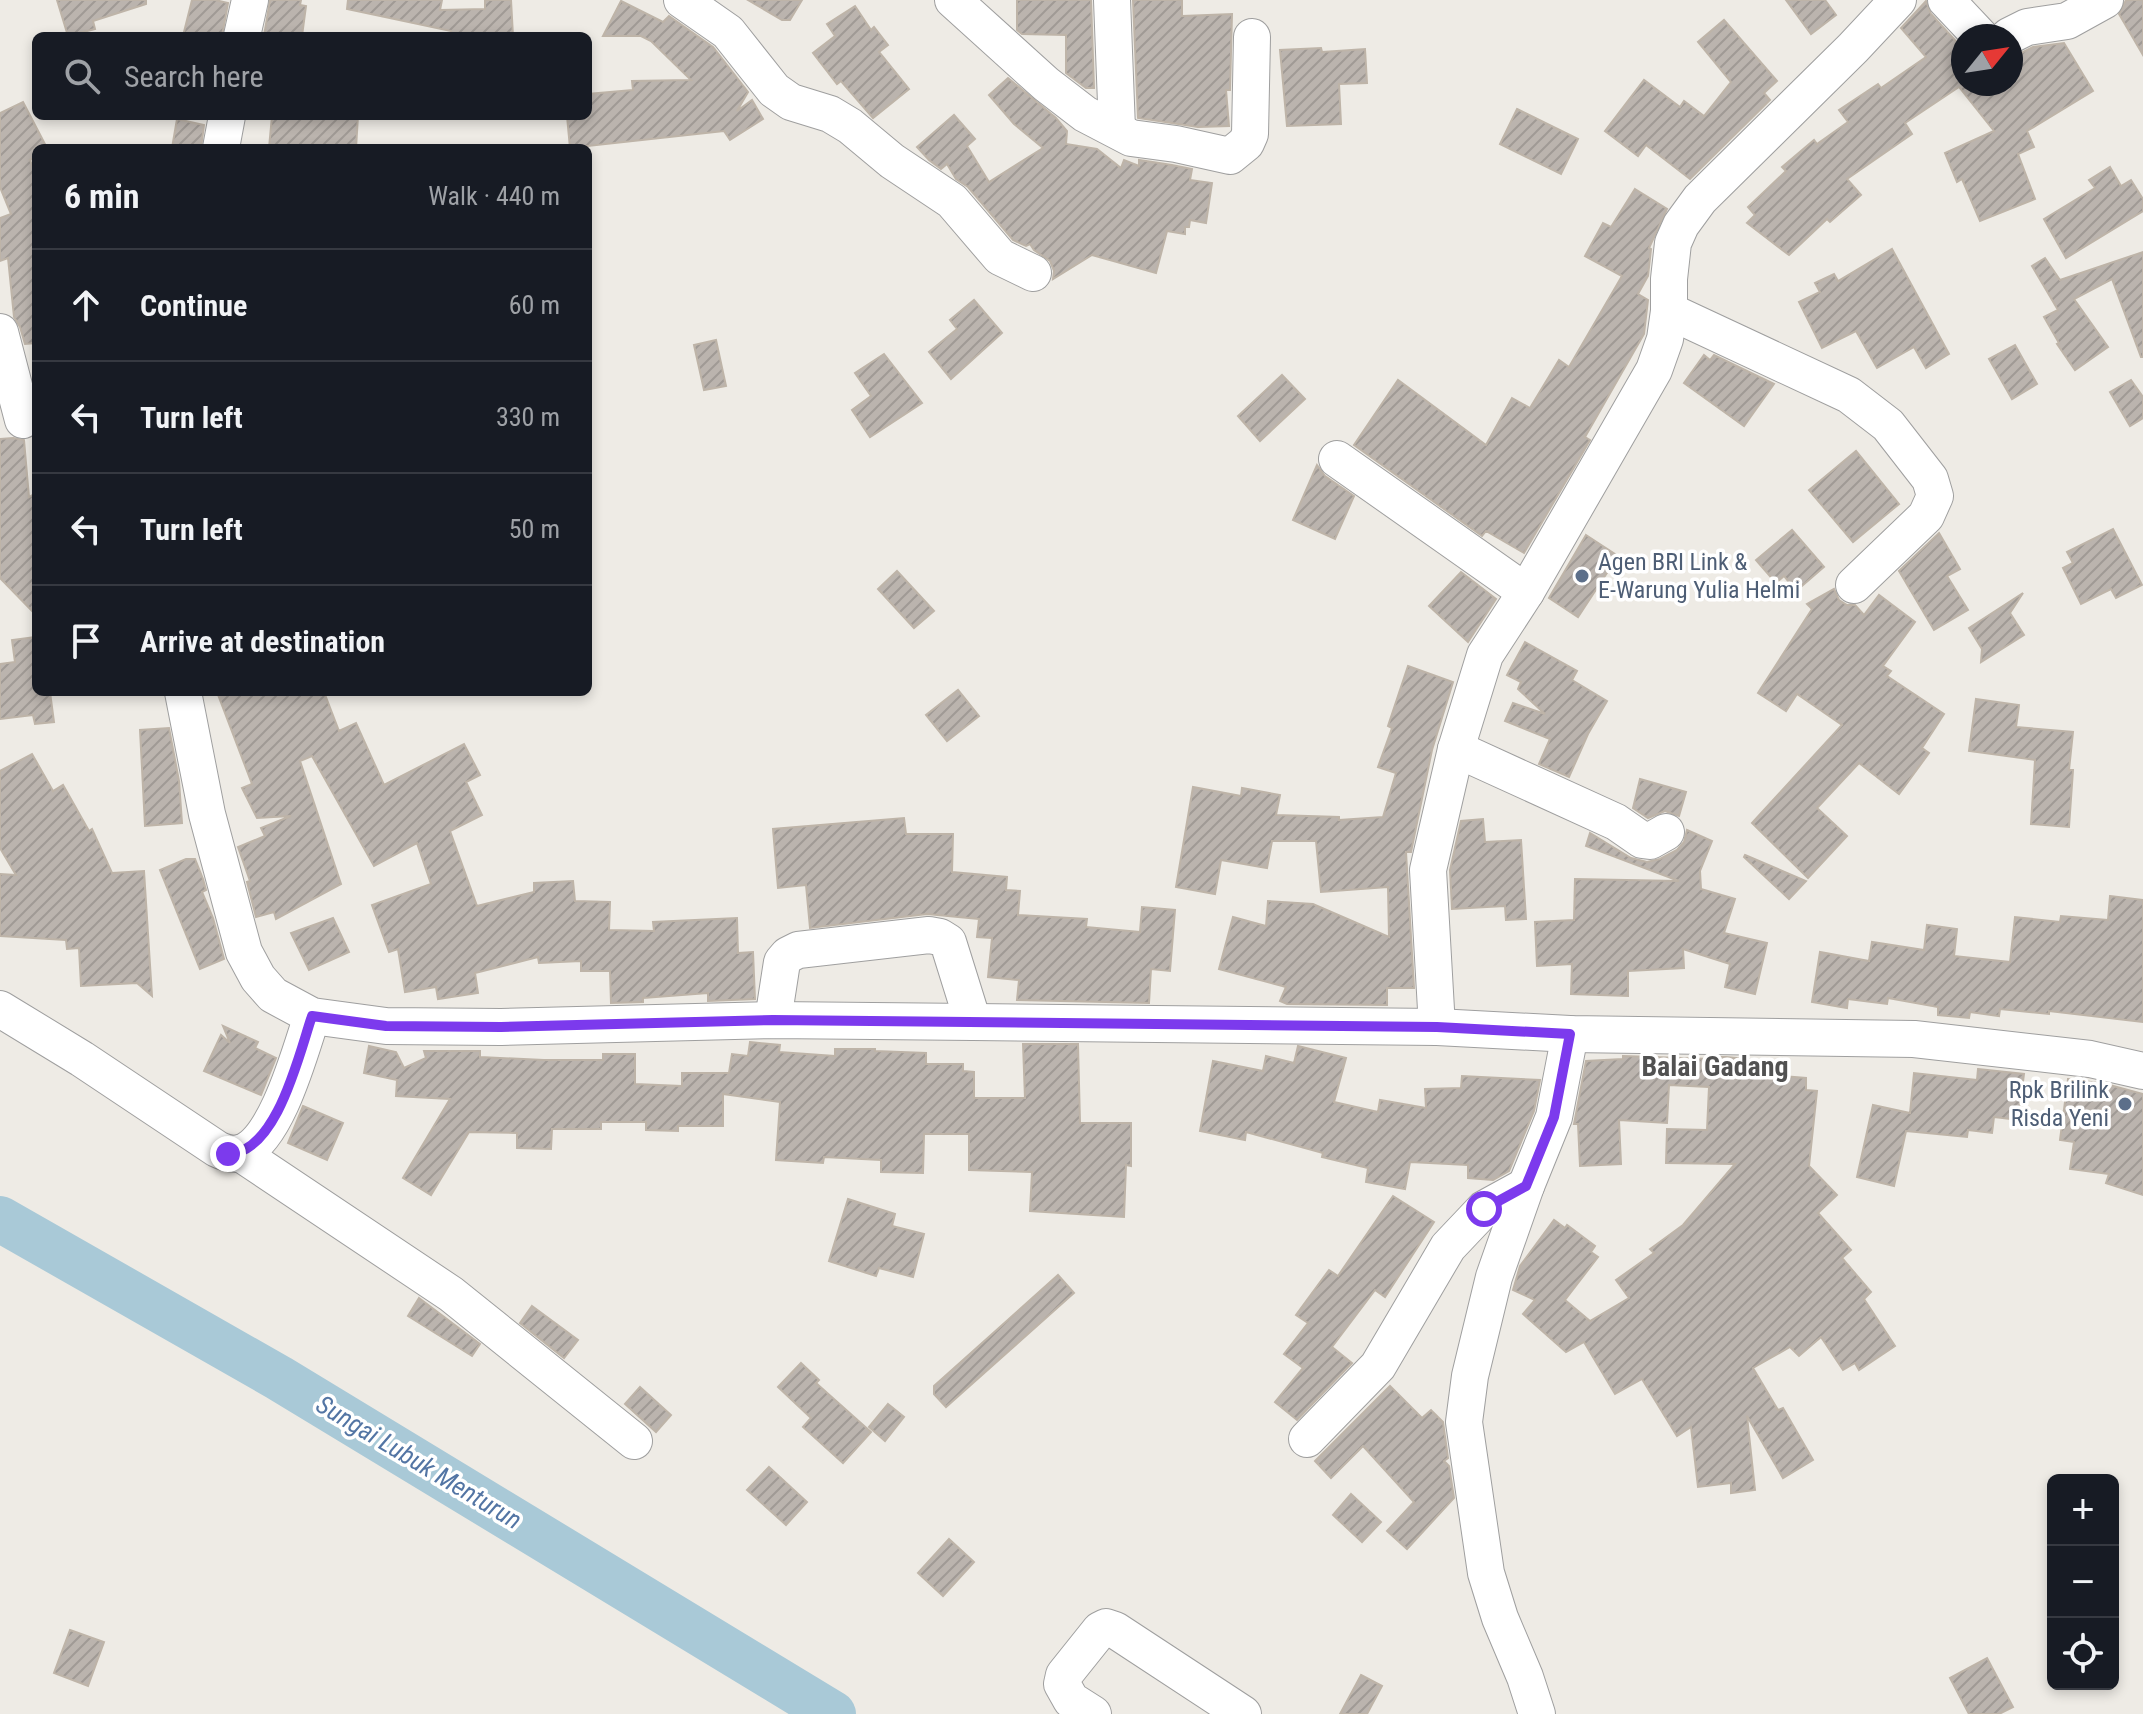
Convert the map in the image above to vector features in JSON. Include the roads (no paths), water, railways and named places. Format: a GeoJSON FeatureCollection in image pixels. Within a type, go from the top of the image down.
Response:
{"type":"FeatureCollection","features":[{"type":"Feature","properties":{"kind":"street"},"geometry":{"type":"LineString","coordinates":[[243,32],[250,0]]}},
{"type":"Feature","properties":{"kind":"street"},"geometry":{"type":"LineString","coordinates":[[682,0],[728,32],[774,90],[791,102],[830,114],[850,126],[892,161],[952,201],[1000,257],[1033,273]]}},
{"type":"Feature","properties":{"kind":"street"},"geometry":{"type":"LineString","coordinates":[[953,0],[1046,84],[1085,114],[1131,138],[1230,156],[1246,143],[1250,134],[1252,37]]}},
{"type":"Feature","properties":{"kind":"street"},"geometry":{"type":"LineString","coordinates":[[995,0],[996,36]]}},
{"type":"Feature","properties":{"kind":"street"},"geometry":{"type":"LineString","coordinates":[[1112,0],[1117,129]]}},
{"type":"Feature","properties":{"kind":"street"},"geometry":{"type":"LineString","coordinates":[[1437,1027],[1428,870],[1456,749],[1485,655],[1526,592],[1654,370],[1665,339],[1673,243],[1681,225],[1700,199],[1898,0]]}},
{"type":"Feature","properties":{"kind":"street"},"geometry":{"type":"LineString","coordinates":[[1946,0],[1969,24]]}},
{"type":"Feature","properties":{"kind":"street"},"geometry":{"type":"LineString","coordinates":[[2023,29],[2067,21],[2105,0]]}},
{"type":"Feature","properties":{"kind":"street"},"geometry":{"type":"LineString","coordinates":[[222,144],[226,120]]}},
{"type":"Feature","properties":{"kind":"street"},"geometry":{"type":"LineString","coordinates":[[1669,311],[1849,395],[1888,425],[1930,479],[1935,496],[1926,516],[1854,585]]}},
{"type":"Feature","properties":{"kind":"street"},"geometry":{"type":"LineString","coordinates":[[0,332],[20,421]]}},
{"type":"Feature","properties":{"kind":"street"},"geometry":{"type":"LineString","coordinates":[[1337,459],[1526,592]]}},
{"type":"Feature","properties":{"kind":"street"},"geometry":{"type":"LineString","coordinates":[[184,696],[207,814],[244,952],[258,978],[273,995],[312,1016],[386,1026],[773,1020],[1437,1027],[1570,1034],[1914,1039],[2090,1059],[2143,1071]]}},
{"type":"Feature","properties":{"kind":"street"},"geometry":{"type":"LineString","coordinates":[[1456,749],[1616,822],[1642,840],[1650,841],[1666,832]]}},
{"type":"Feature","properties":{"kind":"street"},"geometry":{"type":"LineString","coordinates":[[773,1020],[782,962],[788,955],[798,950],[929,935],[948,942],[973,1022]]}},
{"type":"Feature","properties":{"kind":"street"},"geometry":{"type":"LineString","coordinates":[[0,1009],[228,1154],[248,1149],[282,1103],[312,1016]]}},
{"type":"Feature","properties":{"kind":"street"},"geometry":{"type":"LineString","coordinates":[[1537,1714],[1486,1573],[1464,1422],[1470,1376],[1494,1277],[1554,1117],[1570,1034]]}},
{"type":"Feature","properties":{"kind":"street"},"geometry":{"type":"LineString","coordinates":[[240,1153],[451,1294],[634,1441]]}},
{"type":"Feature","properties":{"kind":"street"},"geometry":{"type":"LineString","coordinates":[[1307,1439],[1378,1366],[1448,1247],[1484,1209],[1526,1186]]}},
{"type":"Feature","properties":{"kind":"street"},"geometry":{"type":"LineString","coordinates":[[1093,1714],[1071,1700],[1062,1684],[1064,1675],[1100,1630],[1106,1627],[1243,1714]]}},
{"type":"Feature","properties":{"kind":"waterway","name":"Sungai Lubuk Menturun"},"geometry":{"type":"LineString","coordinates":[[0,1219],[279,1378],[833,1714]]}},
{"type":"Feature","properties":{"kind":"place","name":"Agen BRI Link & E-Warung Yulia Helmi"},"geometry":{"type":"Point","coordinates":[1582,576]}},
{"type":"Feature","properties":{"kind":"place","name":"Rpk Brilink Risda Yeni"},"geometry":{"type":"Point","coordinates":[2125,1104]}},
{"type":"Feature","properties":{"kind":"district","name":"Balai Gadang"},"geometry":{"type":"Point","coordinates":[1715,1066]}}]}
